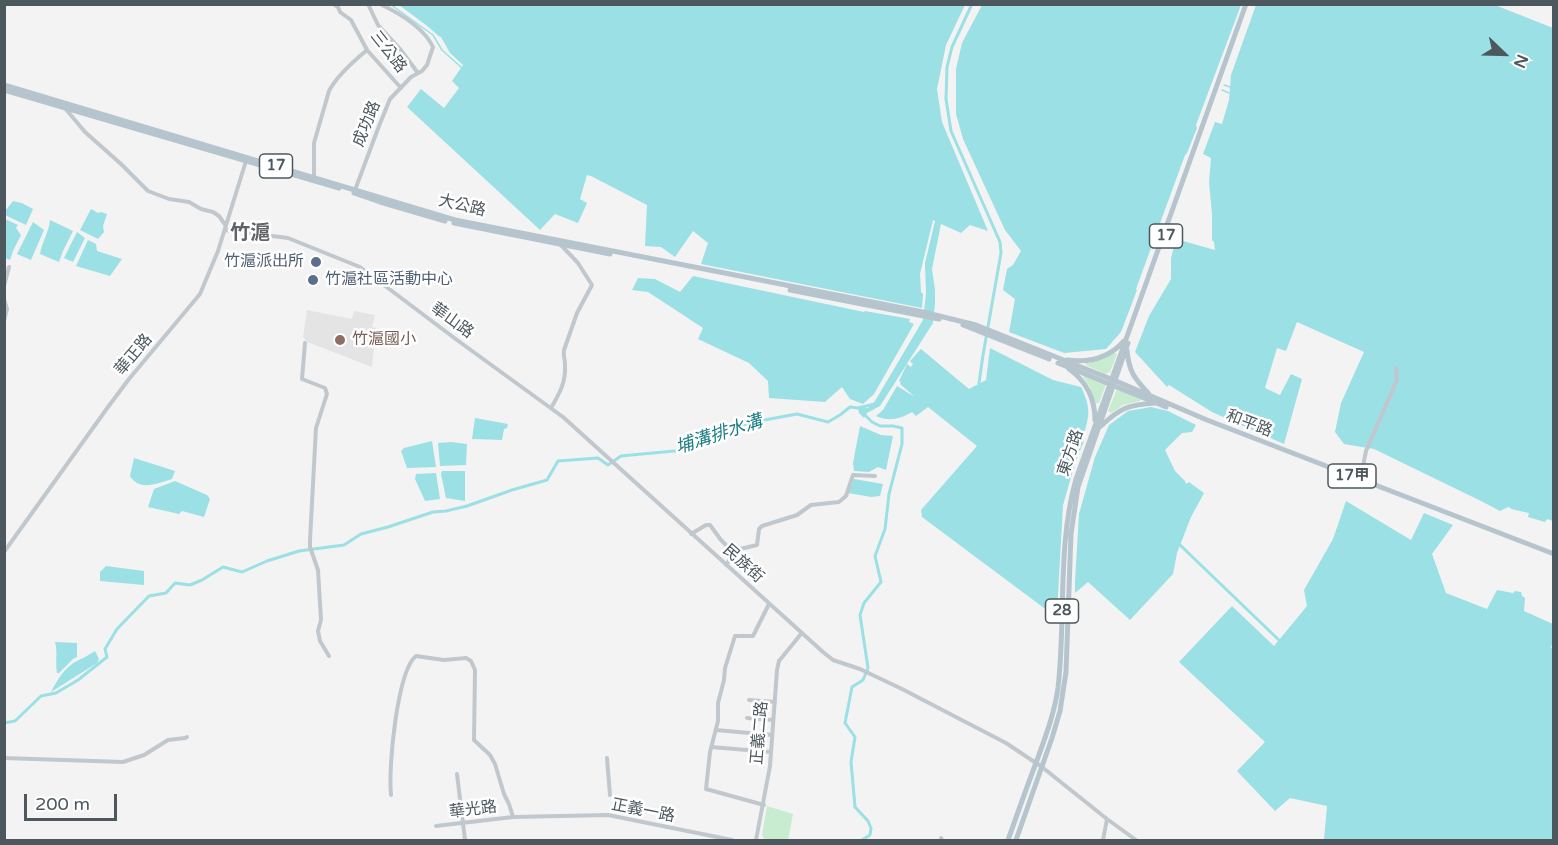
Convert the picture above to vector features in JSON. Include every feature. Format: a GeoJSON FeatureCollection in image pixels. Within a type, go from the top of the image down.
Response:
{"type":"FeatureCollection","features":[{"type":"Feature","properties":{"kind":"main road","name":"17"},"geometry":{"type":"LineString","coordinates":[[1218,87],[1247,4]]}},
{"type":"Feature","properties":{"kind":"main road","name":"大公路"},"geometry":{"type":"LineString","coordinates":[[4,86],[64,106]]}},
{"type":"Feature","properties":{"kind":"main road","name":"東方路"},"geometry":{"type":"LineString","coordinates":[[1113,382],[1128,334],[1218,87]]}},
{"type":"Feature","properties":{"kind":"main road","name":"東方路"},"geometry":{"type":"LineString","coordinates":[[1016,840],[1060,711],[1066,672],[1071,534],[1079,481],[1218,87]]}},
{"type":"Feature","properties":{"kind":"main road","name":"大公路"},"geometry":{"type":"LineString","coordinates":[[4,90],[455,220],[935,317]]}},
{"type":"Feature","properties":{"kind":"main road","name":"大公路"},"geometry":{"type":"LineString","coordinates":[[314,179],[427,216],[463,225],[691,268]]}},
{"type":"Feature","properties":{"kind":"main road","name":"和平路"},"geometry":{"type":"LineString","coordinates":[[935,317],[987,333],[1554,555]]}},
{"type":"Feature","properties":{"kind":"main road"},"geometry":{"type":"LineString","coordinates":[[1055,360],[1084,362],[1095,359],[1114,350],[1128,334]]}},
{"type":"Feature","properties":{"kind":"main road"},"geometry":{"type":"LineString","coordinates":[[1097,427],[1125,407],[1154,400],[1132,375],[1126,348]]}},
{"type":"Feature","properties":{"kind":"main road"},"geometry":{"type":"LineString","coordinates":[[1055,360],[1071,371],[1086,386],[1094,405],[1097,427]]}},
{"type":"Feature","properties":{"kind":"main road","name":"和平路"},"geometry":{"type":"LineString","coordinates":[[1154,400],[1554,555]]}},
{"type":"Feature","properties":{"kind":"main road","name":"東方路"},"geometry":{"type":"LineString","coordinates":[[1008,840],[1052,720],[1058,688],[1066,536],[1071,499],[1076,479],[1097,427]]}},
{"type":"Feature","properties":{"kind":"street"},"geometry":{"type":"LineString","coordinates":[[368,4],[378,25],[418,73]]}},
{"type":"Feature","properties":{"kind":"street","name":"成功路"},"geometry":{"type":"LineString","coordinates":[[355,190],[390,99],[411,77],[422,71],[429,63],[433,47],[424,33],[400,15],[380,4]]}},
{"type":"Feature","properties":{"kind":"street","name":"三公路"},"geometry":{"type":"LineString","coordinates":[[337,5],[340,12],[351,20],[367,50],[401,87]]}},
{"type":"Feature","properties":{"kind":"street"},"geometry":{"type":"LineString","coordinates":[[314,179],[314,143],[329,91],[367,50]]}},
{"type":"Feature","properties":{"kind":"street","name":"華山路"},"geometry":{"type":"LineString","coordinates":[[64,106],[85,132],[148,191],[169,199],[189,202],[213,212],[219,216],[225,228],[288,238],[360,267],[551,408],[617,465]]}},
{"type":"Feature","properties":{"kind":"street","name":"華正路"},"geometry":{"type":"LineString","coordinates":[[4,552],[115,398],[200,294],[212,268],[246,159]]}},
{"type":"Feature","properties":{"kind":"street"},"geometry":{"type":"LineString","coordinates":[[551,408],[564,386],[564,350],[577,313],[592,285],[578,263],[560,244]]}},
{"type":"Feature","properties":{"kind":"street"},"geometry":{"type":"LineString","coordinates":[[4,286],[9,267]]}},
{"type":"Feature","properties":{"kind":"street"},"geometry":{"type":"LineString","coordinates":[[4,299],[7,309],[4,321]]}},
{"type":"Feature","properties":{"kind":"street"},"geometry":{"type":"LineString","coordinates":[[305,343],[302,379],[325,388],[327,392],[316,432],[310,547],[318,570],[321,620],[318,631],[320,641],[329,656]]}},
{"type":"Feature","properties":{"kind":"street"},"geometry":{"type":"LineString","coordinates":[[1363,480],[1366,451],[1397,380],[1396,368]]}},
{"type":"Feature","properties":{"kind":"street","name":"民族街"},"geometry":{"type":"LineString","coordinates":[[617,465],[801,634],[833,660],[860,669],[902,688],[1006,743],[1036,763]]}},
{"type":"Feature","properties":{"kind":"street"},"geometry":{"type":"LineString","coordinates":[[732,551],[756,545],[759,529],[766,524],[797,515],[811,506],[839,502],[846,496],[853,475],[874,476]]}},
{"type":"Feature","properties":{"kind":"street"},"geometry":{"type":"LineString","coordinates":[[691,534],[710,525],[732,551]]}},
{"type":"Feature","properties":{"kind":"street"},"geometry":{"type":"LineString","coordinates":[[726,565],[732,551]]}},
{"type":"Feature","properties":{"kind":"street"},"geometry":{"type":"LineString","coordinates":[[764,805],[706,789],[711,747],[717,730],[718,703],[733,640],[735,636],[753,636],[769,604]]}},
{"type":"Feature","properties":{"kind":"street","name":"正義二路"},"geometry":{"type":"LineString","coordinates":[[756,840],[764,805],[771,752],[778,661],[801,634]]}},
{"type":"Feature","properties":{"kind":"street"},"geometry":{"type":"LineString","coordinates":[[391,795],[394,729],[412,659],[416,656],[444,660],[466,658],[471,661],[475,670],[474,740],[490,755],[495,764],[513,817]]}},
{"type":"Feature","properties":{"kind":"street"},"geometry":{"type":"LineString","coordinates":[[749,700],[775,702]]}},
{"type":"Feature","properties":{"kind":"street"},"geometry":{"type":"LineString","coordinates":[[747,718],[773,720]]}},
{"type":"Feature","properties":{"kind":"street"},"geometry":{"type":"LineString","coordinates":[[717,730],[772,735]]}},
{"type":"Feature","properties":{"kind":"street"},"geometry":{"type":"LineString","coordinates":[[4,759],[123,762],[144,754],[168,740],[187,737]]}},
{"type":"Feature","properties":{"kind":"street"},"geometry":{"type":"LineString","coordinates":[[711,747],[771,752]]}},
{"type":"Feature","properties":{"kind":"street"},"geometry":{"type":"LineString","coordinates":[[607,758],[610,795]]}},
{"type":"Feature","properties":{"kind":"street"},"geometry":{"type":"LineString","coordinates":[[1036,763],[1136,840]]}},
{"type":"Feature","properties":{"kind":"street"},"geometry":{"type":"LineString","coordinates":[[457,774],[465,840]]}},
{"type":"Feature","properties":{"kind":"street","name":"正義一路"},"geometry":{"type":"LineString","coordinates":[[513,817],[608,815],[732,840]]}},
{"type":"Feature","properties":{"kind":"street","name":"華光路"},"geometry":{"type":"LineString","coordinates":[[436,826],[513,817]]}},
{"type":"Feature","properties":{"kind":"street"},"geometry":{"type":"LineString","coordinates":[[1103,840],[1107,819]]}},
{"type":"Feature","properties":{"kind":"shaded area","name":"竹滬國小"},"geometry":{"type":"Polygon","coordinates":[[[307,310],[352,319],[354,311],[375,315],[372,327],[376,328],[372,367],[307,342],[303,337],[307,310]]]}},
{"type":"Feature","properties":{"kind":"green space"},"geometry":{"type":"Polygon","coordinates":[[[1117,354],[1110,372],[1105,374],[1085,363],[1087,362],[1117,354]]]}},
{"type":"Feature","properties":{"kind":"green space"},"geometry":{"type":"Polygon","coordinates":[[[1085,375],[1106,384],[1099,403],[1096,403],[1083,377],[1085,375]]]}},
{"type":"Feature","properties":{"kind":"green space"},"geometry":{"type":"Polygon","coordinates":[[[1117,389],[1142,399],[1123,405],[1111,413],[1108,411],[1117,389]]]}},
{"type":"Feature","properties":{"kind":"green space"},"geometry":{"type":"Polygon","coordinates":[[[767,806],[793,814],[788,840],[765,840],[762,835],[767,806]]]}},
{"type":"Feature","properties":{"kind":"water"},"geometry":{"type":"Polygon","coordinates":[[[399,5],[965,5],[946,45],[937,89],[942,122],[988,231],[970,225],[961,233],[941,224],[932,269],[935,290],[933,323],[880,406],[867,413],[864,418],[858,408],[868,408],[875,401],[923,320],[926,293],[925,263],[935,221],[933,220],[920,274],[923,294],[922,308],[701,264],[708,243],[693,231],[675,257],[661,247],[645,246],[647,205],[587,175],[580,199],[587,203],[578,223],[555,214],[540,230],[407,107],[421,89],[444,108],[459,88],[452,81],[463,65],[450,53],[441,37],[399,5]]]}},
{"type":"Feature","properties":{"kind":"water"},"geometry":{"type":"Polygon","coordinates":[[[982,5],[1241,5],[1121,332],[1106,349],[1064,353],[1009,332],[1015,299],[1003,290],[1007,269],[1013,265],[1021,251],[1005,230],[963,139],[956,114],[956,69],[962,43],[982,5]]]}},
{"type":"Feature","properties":{"kind":"water"},"geometry":{"type":"Polygon","coordinates":[[[1256,5],[1495,5],[1553,28],[1553,521],[1547,519],[1545,522],[1528,517],[1529,513],[1508,507],[1500,511],[1374,449],[1344,444],[1335,432],[1341,403],[1364,352],[1297,322],[1286,351],[1277,348],[1265,388],[1280,395],[1291,374],[1302,379],[1284,444],[1212,412],[1169,385],[1167,387],[1135,352],[1149,316],[1171,279],[1171,258],[1176,239],[1215,250],[1212,240],[1209,182],[1211,158],[1203,154],[1215,122],[1222,124],[1229,100],[1231,75],[1256,5]]]}},
{"type":"Feature","properties":{"kind":"water"},"geometry":{"type":"Polygon","coordinates":[[[13,201],[33,209],[26,225],[5,215],[5,211],[13,201]]]}},
{"type":"Feature","properties":{"kind":"water"},"geometry":{"type":"Polygon","coordinates":[[[91,209],[107,214],[103,226],[104,232],[98,239],[80,230],[91,209]]]}},
{"type":"Feature","properties":{"kind":"water"},"geometry":{"type":"Polygon","coordinates":[[[5,219],[18,225],[16,228],[21,235],[10,260],[5,258],[5,219]]]}},
{"type":"Feature","properties":{"kind":"water"},"geometry":{"type":"Polygon","coordinates":[[[50,220],[73,231],[59,262],[40,254],[50,220]]]}},
{"type":"Feature","properties":{"kind":"water"},"geometry":{"type":"Polygon","coordinates":[[[33,222],[44,230],[31,260],[17,254],[33,222]]]}},
{"type":"Feature","properties":{"kind":"water"},"geometry":{"type":"Polygon","coordinates":[[[77,232],[85,238],[73,262],[64,258],[77,232]]]}},
{"type":"Feature","properties":{"kind":"water"},"geometry":{"type":"Polygon","coordinates":[[[88,240],[96,244],[97,251],[122,259],[110,276],[76,266],[88,240]]]}},
{"type":"Feature","properties":{"kind":"water"},"geometry":{"type":"Polygon","coordinates":[[[693,276],[864,312],[910,319],[909,322],[914,324],[874,394],[863,404],[850,399],[842,387],[825,402],[769,398],[768,381],[749,363],[698,339],[703,328],[648,292],[632,290],[638,278],[655,279],[680,292],[693,276]]]}},
{"type":"Feature","properties":{"kind":"water"},"geometry":{"type":"Polygon","coordinates":[[[990,348],[1053,380],[1081,387],[1087,401],[1088,414],[1082,440],[1084,441],[1063,505],[1057,613],[1052,614],[922,517],[921,510],[977,446],[928,407],[916,416],[912,412],[894,419],[876,416],[883,410],[897,386],[915,397],[899,381],[907,364],[911,367],[913,364],[910,361],[921,349],[969,389],[986,380],[990,348]]]}},
{"type":"Feature","properties":{"kind":"water"},"geometry":{"type":"Polygon","coordinates":[[[1151,407],[1168,411],[1196,425],[1192,432],[1182,433],[1165,450],[1175,471],[1186,484],[1189,482],[1204,493],[1191,517],[1177,553],[1173,574],[1130,620],[1088,582],[1075,593],[1079,514],[1095,457],[1109,425],[1128,411],[1151,407]]]}},
{"type":"Feature","properties":{"kind":"water"},"geometry":{"type":"Polygon","coordinates":[[[475,418],[508,424],[504,429],[502,440],[472,439],[475,418]]]}},
{"type":"Feature","properties":{"kind":"water"},"geometry":{"type":"Polygon","coordinates":[[[860,426],[881,435],[893,436],[886,470],[878,467],[869,472],[854,471],[853,463],[860,426]]]}},
{"type":"Feature","properties":{"kind":"water"},"geometry":{"type":"Polygon","coordinates":[[[432,441],[436,467],[407,468],[401,451],[404,448],[432,441]]]}},
{"type":"Feature","properties":{"kind":"water"},"geometry":{"type":"Polygon","coordinates":[[[438,443],[467,444],[466,465],[440,466],[438,443]]]}},
{"type":"Feature","properties":{"kind":"water"},"geometry":{"type":"Polygon","coordinates":[[[134,458],[175,471],[172,479],[150,485],[139,484],[130,476],[134,458]]]}},
{"type":"Feature","properties":{"kind":"water"},"geometry":{"type":"Polygon","coordinates":[[[442,471],[465,471],[465,501],[446,498],[442,471]]]}},
{"type":"Feature","properties":{"kind":"water"},"geometry":{"type":"Polygon","coordinates":[[[436,473],[440,499],[425,501],[415,479],[416,474],[436,473]]]}},
{"type":"Feature","properties":{"kind":"water"},"geometry":{"type":"Polygon","coordinates":[[[854,479],[883,484],[880,496],[871,497],[848,493],[854,479]]]}},
{"type":"Feature","properties":{"kind":"water"},"geometry":{"type":"Polygon","coordinates":[[[175,481],[207,495],[210,499],[204,517],[182,511],[179,514],[148,507],[154,489],[175,481]]]}},
{"type":"Feature","properties":{"kind":"water"},"geometry":{"type":"Polygon","coordinates":[[[1346,501],[1411,540],[1424,513],[1453,525],[1432,554],[1446,593],[1487,609],[1497,590],[1521,592],[1525,598],[1524,611],[1553,624],[1551,648],[1554,649],[1553,840],[1324,840],[1327,806],[1290,798],[1275,811],[1237,771],[1265,742],[1179,662],[1232,606],[1274,646],[1307,606],[1304,590],[1333,539],[1346,501]]]}},
{"type":"Feature","properties":{"kind":"water"},"geometry":{"type":"Polygon","coordinates":[[[106,566],[144,571],[144,585],[100,581],[100,572],[106,566]]]}},
{"type":"Feature","properties":{"kind":"water"},"geometry":{"type":"Polygon","coordinates":[[[55,642],[77,643],[77,657],[59,673],[56,669],[55,642]]]}},
{"type":"Feature","properties":{"kind":"water"},"geometry":{"type":"Polygon","coordinates":[[[95,651],[99,659],[97,663],[51,692],[69,667],[95,651]]]}},
{"type":"Feature","properties":{"kind":"waterway"},"geometry":{"type":"LineString","coordinates":[[390,4],[433,35],[442,50],[462,68]]}},
{"type":"Feature","properties":{"kind":"waterway"},"geometry":{"type":"LineString","coordinates":[[972,4],[952,47],[947,67],[946,99],[951,131],[1000,242],[1001,253],[979,383],[981,387]]}},
{"type":"Feature","properties":{"kind":"waterway"},"geometry":{"type":"LineString","coordinates":[[1224,85],[1230,87]]}},
{"type":"Feature","properties":{"kind":"waterway"},"geometry":{"type":"LineString","coordinates":[[1222,90],[1229,93]]}},
{"type":"Feature","properties":{"kind":"waterway","name":"埔溝排水溝"},"geometry":{"type":"LineString","coordinates":[[4,723],[15,721],[41,696],[56,693],[78,680],[107,657],[105,649],[117,629],[149,596],[166,593],[175,583],[190,585],[223,567],[242,572],[299,551],[344,545],[361,534],[433,512],[467,506],[547,480],[558,461],[598,458],[608,465],[621,456],[685,450],[720,439],[748,423],[797,414],[828,422],[850,407],[858,408],[875,404]]}},
{"type":"Feature","properties":{"kind":"waterway"},"geometry":{"type":"LineString","coordinates":[[862,840],[870,835],[871,828],[868,821],[855,807],[851,762],[855,737],[845,723],[852,687],[863,680],[868,668],[860,615],[864,603],[881,582],[875,556],[885,529],[889,494],[902,444],[902,428],[880,426],[864,414]]}},
{"type":"Feature","properties":{"kind":"waterway"},"geometry":{"type":"LineString","coordinates":[[1179,544],[1282,643]]}},
{"type":"Feature","properties":{"kind":"place","name":"竹滬派出所"},"geometry":{"type":"Point","coordinates":[316,262]}},
{"type":"Feature","properties":{"kind":"place","name":"竹滬社區活動中心"},"geometry":{"type":"Point","coordinates":[313,280]}},
{"type":"Feature","properties":{"kind":"place","name":"竹滬國小"},"geometry":{"type":"Point","coordinates":[340,340]}},
{"type":"Feature","properties":{"kind":"district","name":"竹滬"},"geometry":{"type":"Point","coordinates":[250,234]}}]}
